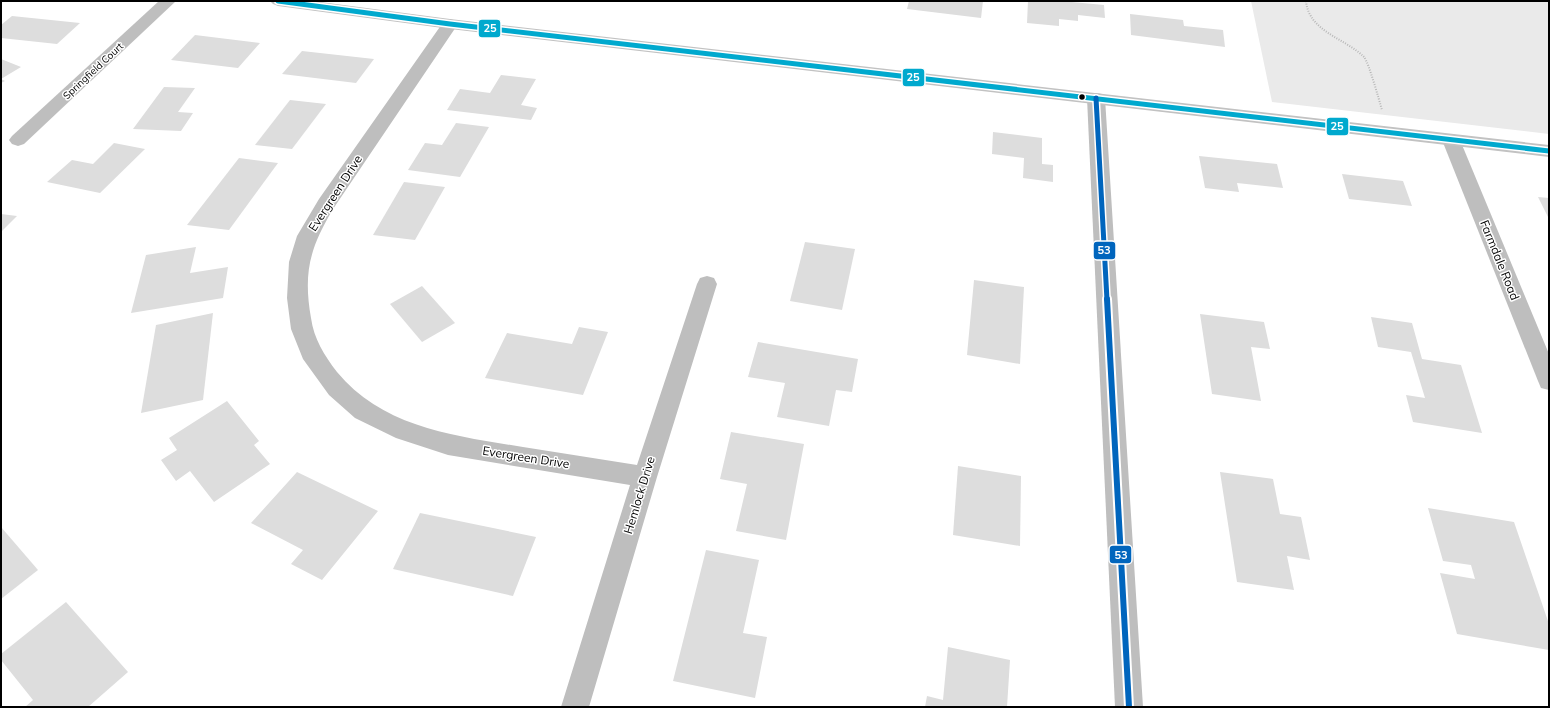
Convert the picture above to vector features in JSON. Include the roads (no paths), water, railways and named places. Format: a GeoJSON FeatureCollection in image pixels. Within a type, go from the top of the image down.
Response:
{"type":"FeatureCollection","features":[{"type":"Feature","properties":{"kind":"street","name":"Springfield Court"},"geometry":{"type":"LineString","coordinates":[[18,140],[168,1]]}},
{"type":"Feature","properties":{"kind":"street"},"geometry":{"type":"LineString","coordinates":[[278,1],[313,3],[450,24],[1549,151]]}},
{"type":"Feature","properties":{"kind":"street","name":"Evergreen Drive"},"geometry":{"type":"LineString","coordinates":[[450,24],[326,204],[307,236],[299,262],[298,298],[302,329],[314,359],[337,388],[363,411],[404,431],[448,445],[645,477]]}},
{"type":"Feature","properties":{"kind":"street"},"geometry":{"type":"LineString","coordinates":[[1096,98],[1129,707]]}},
{"type":"Feature","properties":{"kind":"street","name":"Farmdale Road"},"geometry":{"type":"LineString","coordinates":[[1451,140],[1549,381]]}},
{"type":"Feature","properties":{"kind":"street","name":"Hemlock Drive"},"geometry":{"type":"LineString","coordinates":[[575,707],[645,477],[707,284]]}}]}
